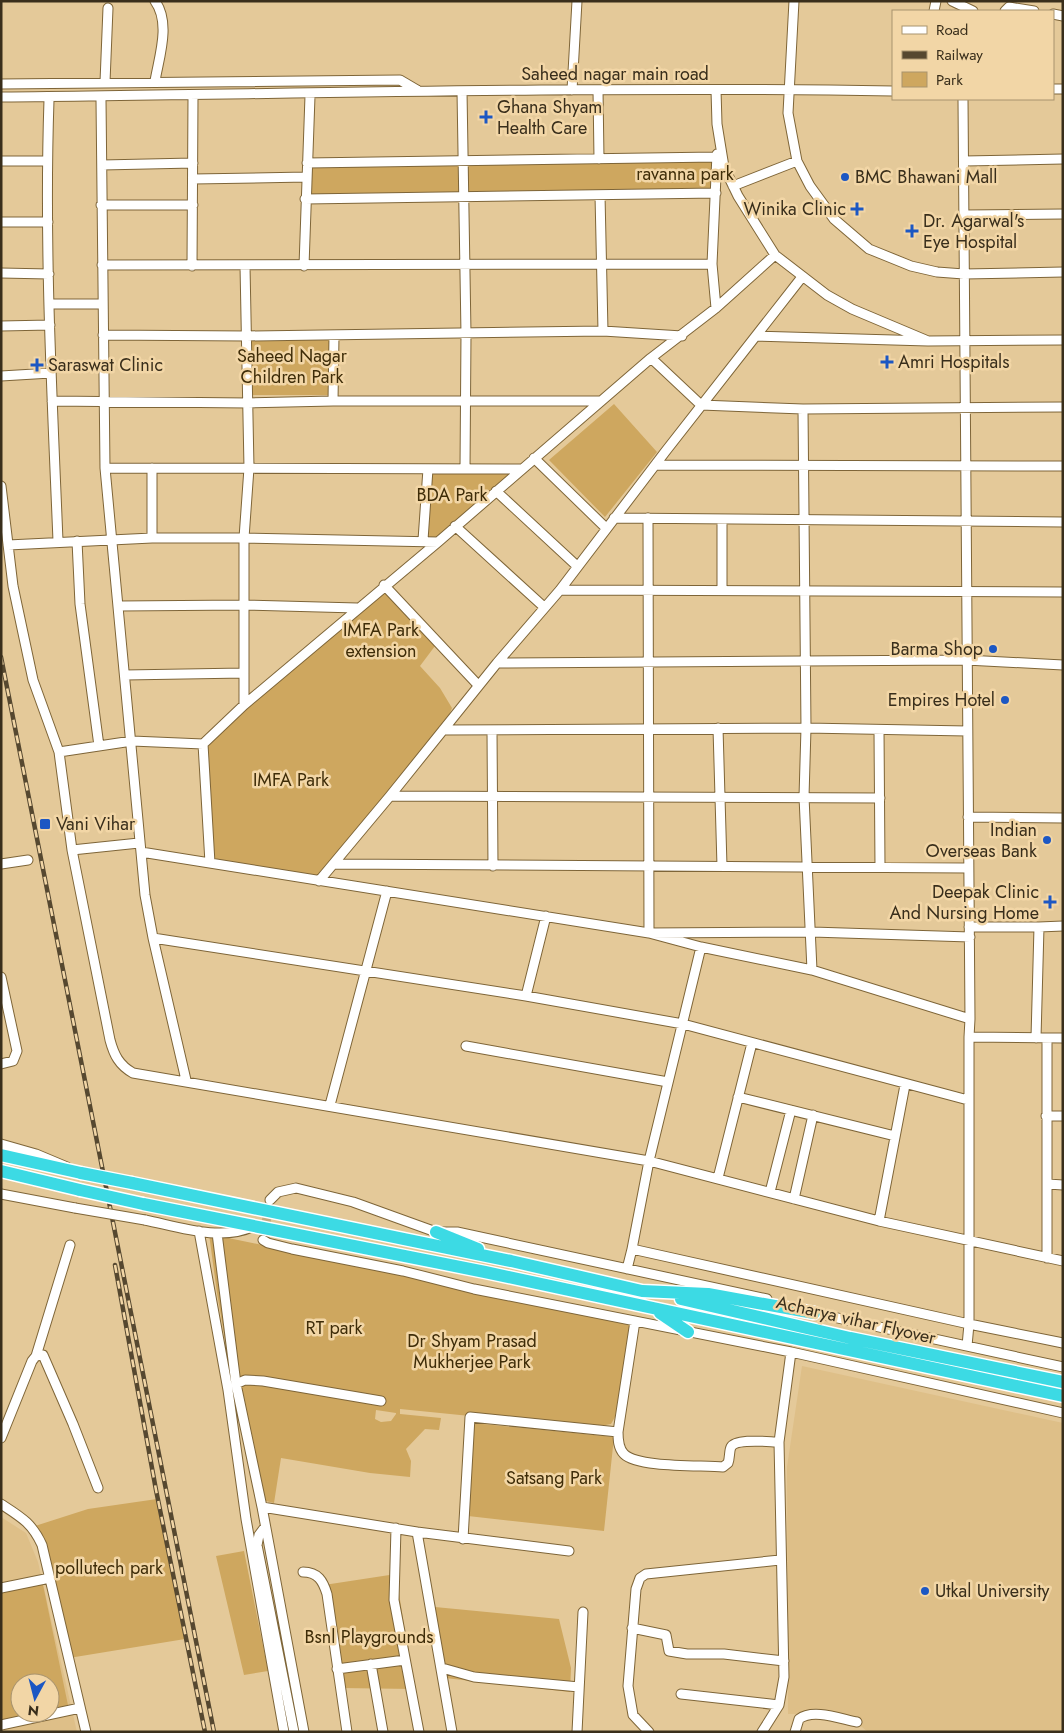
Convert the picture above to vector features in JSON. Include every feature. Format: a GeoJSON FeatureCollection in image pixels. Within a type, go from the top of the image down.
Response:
{"type":"FeatureCollection","features":[{"type":"Feature","properties":{"kind":"highway"},"geometry":{"type":"LineString","coordinates":[[1,1155],[511,1261],[642,1291],[708,1294],[814,1313]]}},
{"type":"Feature","properties":{"kind":"highway","name":"Acharya vihar Flyover"},"geometry":{"type":"LineString","coordinates":[[3,1172],[143,1204],[485,1272],[1063,1396]]}},
{"type":"Feature","properties":{"kind":"highway"},"geometry":{"type":"LineString","coordinates":[[436,1232],[511,1261]]}},
{"type":"Feature","properties":{"kind":"highway","name":"Acharya vihar Flyover"},"geometry":{"type":"LineString","coordinates":[[642,1291],[734,1310],[850,1338],[1063,1382]]}},
{"type":"Feature","properties":{"kind":"highway"},"geometry":{"type":"LineString","coordinates":[[654,1309],[688,1332]]}},
{"type":"Feature","properties":{"kind":"street"},"geometry":{"type":"LineString","coordinates":[[155,1],[160,7],[163,20],[155,81]]}},
{"type":"Feature","properties":{"kind":"street"},"geometry":{"type":"LineString","coordinates":[[572,90],[577,1]]}},
{"type":"Feature","properties":{"kind":"street"},"geometry":{"type":"LineString","coordinates":[[794,1],[788,113],[797,161],[810,186],[834,219],[869,249],[911,266],[936,272],[964,274],[1063,272]]}},
{"type":"Feature","properties":{"kind":"street"},"geometry":{"type":"LineString","coordinates":[[952,1],[970,10]]}},
{"type":"Feature","properties":{"kind":"street"},"geometry":{"type":"LineString","coordinates":[[1006,10],[1009,7],[1028,10]]}},
{"type":"Feature","properties":{"kind":"street"},"geometry":{"type":"LineString","coordinates":[[105,82],[108,8]]}},
{"type":"Feature","properties":{"kind":"street"},"geometry":{"type":"LineString","coordinates":[[1,84],[400,80],[419,91]]}},
{"type":"Feature","properties":{"kind":"street","name":"Saheed nagar main road"},"geometry":{"type":"LineString","coordinates":[[1,99],[337,91],[788,89],[892,91]]}},
{"type":"Feature","properties":{"kind":"street"},"geometry":{"type":"LineString","coordinates":[[598,90],[599,159]]}},
{"type":"Feature","properties":{"kind":"street"},"geometry":{"type":"LineString","coordinates":[[716,90],[716,193],[712,264],[716,308]]}},
{"type":"Feature","properties":{"kind":"street"},"geometry":{"type":"LineString","coordinates":[[1,99],[101,100],[401,96],[419,91]]}},
{"type":"Feature","properties":{"kind":"street"},"geometry":{"type":"LineString","coordinates":[[462,91],[466,334],[465,469]]}},
{"type":"Feature","properties":{"kind":"street"},"geometry":{"type":"LineString","coordinates":[[304,266],[310,96]]}},
{"type":"Feature","properties":{"kind":"street"},"geometry":{"type":"LineString","coordinates":[[192,266],[193,98]]}},
{"type":"Feature","properties":{"kind":"street"},"geometry":{"type":"LineString","coordinates":[[49,100],[47,161],[48,274],[58,541]]}},
{"type":"Feature","properties":{"kind":"street"},"geometry":{"type":"LineString","coordinates":[[101,100],[105,468],[132,741],[140,848],[152,938],[186,1080]]}},
{"type":"Feature","properties":{"kind":"street"},"geometry":{"type":"LineString","coordinates":[[963,100],[967,868],[970,927],[968,1100],[969,1324],[967,1346]]}},
{"type":"Feature","properties":{"kind":"street"},"geometry":{"type":"LineString","coordinates":[[717,124],[724,167],[733,186],[775,255],[802,277],[852,309],[928,341]]}},
{"type":"Feature","properties":{"kind":"street"},"geometry":{"type":"LineString","coordinates":[[307,163],[716,157]]}},
{"type":"Feature","properties":{"kind":"street"},"geometry":{"type":"LineString","coordinates":[[964,161],[1063,159]]}},
{"type":"Feature","properties":{"kind":"street"},"geometry":{"type":"LineString","coordinates":[[1,160],[47,161]]}},
{"type":"Feature","properties":{"kind":"street"},"geometry":{"type":"LineString","coordinates":[[733,186],[797,161]]}},
{"type":"Feature","properties":{"kind":"street"},"geometry":{"type":"LineString","coordinates":[[102,165],[193,163]]}},
{"type":"Feature","properties":{"kind":"street"},"geometry":{"type":"LineString","coordinates":[[193,179],[307,177]]}},
{"type":"Feature","properties":{"kind":"street"},"geometry":{"type":"LineString","coordinates":[[305,199],[716,193]]}},
{"type":"Feature","properties":{"kind":"street"},"geometry":{"type":"LineString","coordinates":[[600,194],[602,331]]}},
{"type":"Feature","properties":{"kind":"street"},"geometry":{"type":"LineString","coordinates":[[101,205],[193,205]]}},
{"type":"Feature","properties":{"kind":"street"},"geometry":{"type":"LineString","coordinates":[[964,215],[1063,214]]}},
{"type":"Feature","properties":{"kind":"street"},"geometry":{"type":"LineString","coordinates":[[1,222],[48,222]]}},
{"type":"Feature","properties":{"kind":"street"},"geometry":{"type":"LineString","coordinates":[[59,752],[132,741],[203,744],[244,705],[384,585],[438,542],[651,358],[716,308],[775,255]]}},
{"type":"Feature","properties":{"kind":"street"},"geometry":{"type":"LineString","coordinates":[[102,266],[712,264]]}},
{"type":"Feature","properties":{"kind":"street"},"geometry":{"type":"LineString","coordinates":[[244,705],[244,538],[249,468],[245,266]]}},
{"type":"Feature","properties":{"kind":"street"},"geometry":{"type":"LineString","coordinates":[[1,273],[48,274]]}},
{"type":"Feature","properties":{"kind":"street"},"geometry":{"type":"LineString","coordinates":[[319,881],[390,796],[478,685],[560,590],[701,405],[802,277]]}},
{"type":"Feature","properties":{"kind":"street"},"geometry":{"type":"LineString","coordinates":[[50,304],[102,304]]}},
{"type":"Feature","properties":{"kind":"street"},"geometry":{"type":"LineString","coordinates":[[1,326],[50,325]]}},
{"type":"Feature","properties":{"kind":"street"},"geometry":{"type":"LineString","coordinates":[[103,335],[247,336],[602,331],[682,336]]}},
{"type":"Feature","properties":{"kind":"street"},"geometry":{"type":"LineString","coordinates":[[334,335],[334,401]]}},
{"type":"Feature","properties":{"kind":"street"},"geometry":{"type":"LineString","coordinates":[[756,336],[928,341],[1063,340]]}},
{"type":"Feature","properties":{"kind":"street"},"geometry":{"type":"LineString","coordinates":[[651,358],[701,405],[804,409],[1063,407]]}},
{"type":"Feature","properties":{"kind":"street"},"geometry":{"type":"LineString","coordinates":[[1,376],[51,373]]}},
{"type":"Feature","properties":{"kind":"street"},"geometry":{"type":"LineString","coordinates":[[52,401],[248,403],[334,401],[600,401]]}},
{"type":"Feature","properties":{"kind":"street"},"geometry":{"type":"LineString","coordinates":[[804,409],[806,466],[806,728],[804,797],[806,866],[812,932],[812,970]]}},
{"type":"Feature","properties":{"kind":"street"},"geometry":{"type":"LineString","coordinates":[[534,458],[606,528]]}},
{"type":"Feature","properties":{"kind":"street"},"geometry":{"type":"LineString","coordinates":[[656,466],[1063,466]]}},
{"type":"Feature","properties":{"kind":"street"},"geometry":{"type":"LineString","coordinates":[[105,468],[521,469]]}},
{"type":"Feature","properties":{"kind":"street"},"geometry":{"type":"LineString","coordinates":[[152,468],[152,538]]}},
{"type":"Feature","properties":{"kind":"street"},"geometry":{"type":"LineString","coordinates":[[423,540],[428,469]]}},
{"type":"Feature","properties":{"kind":"street"},"geometry":{"type":"LineString","coordinates":[[1,486],[13,586],[33,680],[59,752],[72,850],[114,1055],[125,1068],[133,1073],[186,1080],[649,1161],[879,1222],[1063,1261]]}},
{"type":"Feature","properties":{"kind":"street"},"geometry":{"type":"LineString","coordinates":[[496,491],[577,566]]}},
{"type":"Feature","properties":{"kind":"street"},"geometry":{"type":"LineString","coordinates":[[614,518],[1063,522]]}},
{"type":"Feature","properties":{"kind":"street"},"geometry":{"type":"LineString","coordinates":[[648,518],[647,591],[650,728],[648,933]]}},
{"type":"Feature","properties":{"kind":"street"},"geometry":{"type":"LineString","coordinates":[[722,519],[722,589]]}},
{"type":"Feature","properties":{"kind":"street"},"geometry":{"type":"LineString","coordinates":[[455,526],[544,607]]}},
{"type":"Feature","properties":{"kind":"street"},"geometry":{"type":"LineString","coordinates":[[8,545],[58,541],[152,538],[423,540],[438,542]]}},
{"type":"Feature","properties":{"kind":"street"},"geometry":{"type":"LineString","coordinates":[[77,541],[80,604],[99,746]]}},
{"type":"Feature","properties":{"kind":"street"},"geometry":{"type":"LineString","coordinates":[[384,585],[478,685]]}},
{"type":"Feature","properties":{"kind":"street"},"geometry":{"type":"LineString","coordinates":[[560,590],[647,591],[722,589],[806,592],[1063,592]]}},
{"type":"Feature","properties":{"kind":"street"},"geometry":{"type":"LineString","coordinates":[[118,606],[244,605],[358,608]]}},
{"type":"Feature","properties":{"kind":"street"},"geometry":{"type":"LineString","coordinates":[[497,663],[966,660],[1063,665]]}},
{"type":"Feature","properties":{"kind":"street"},"geometry":{"type":"LineString","coordinates":[[125,674],[244,673]]}},
{"type":"Feature","properties":{"kind":"street"},"geometry":{"type":"LineString","coordinates":[[718,728],[722,866]]}},
{"type":"Feature","properties":{"kind":"street"},"geometry":{"type":"LineString","coordinates":[[443,730],[806,728],[967,731]]}},
{"type":"Feature","properties":{"kind":"street"},"geometry":{"type":"LineString","coordinates":[[878,730],[880,867]]}},
{"type":"Feature","properties":{"kind":"street"},"geometry":{"type":"LineString","coordinates":[[492,731],[493,866]]}},
{"type":"Feature","properties":{"kind":"street"},"geometry":{"type":"LineString","coordinates":[[203,744],[210,863]]}},
{"type":"Feature","properties":{"kind":"street"},"geometry":{"type":"LineString","coordinates":[[390,796],[880,798]]}},
{"type":"Feature","properties":{"kind":"street"},"geometry":{"type":"LineString","coordinates":[[968,818],[1063,818]]}},
{"type":"Feature","properties":{"kind":"street"},"geometry":{"type":"LineString","coordinates":[[72,850],[140,848],[210,863],[648,933],[702,947],[812,970],[970,1019]]}},
{"type":"Feature","properties":{"kind":"street"},"geometry":{"type":"LineString","coordinates":[[1,864],[28,860]]}},
{"type":"Feature","properties":{"kind":"street"},"geometry":{"type":"LineString","coordinates":[[334,864],[967,868]]}},
{"type":"Feature","properties":{"kind":"street"},"geometry":{"type":"LineString","coordinates":[[330,1105],[387,891]]}},
{"type":"Feature","properties":{"kind":"street"},"geometry":{"type":"LineString","coordinates":[[526,996],[546,916]]}},
{"type":"Feature","properties":{"kind":"street"},"geometry":{"type":"LineString","coordinates":[[970,927],[1063,926]]}},
{"type":"Feature","properties":{"kind":"street"},"geometry":{"type":"LineString","coordinates":[[1036,1038],[1039,927]]}},
{"type":"Feature","properties":{"kind":"street"},"geometry":{"type":"LineString","coordinates":[[648,933],[812,932],[970,937]]}},
{"type":"Feature","properties":{"kind":"street"},"geometry":{"type":"LineString","coordinates":[[152,938],[526,996],[683,1024],[905,1085],[968,1100]]}},
{"type":"Feature","properties":{"kind":"street"},"geometry":{"type":"LineString","coordinates":[[627,1269],[649,1161],[702,947]]}},
{"type":"Feature","properties":{"kind":"street"},"geometry":{"type":"LineString","coordinates":[[1,978],[16,1051],[13,1061],[1,1064]]}},
{"type":"Feature","properties":{"kind":"street"},"geometry":{"type":"LineString","coordinates":[[969,1037],[1063,1038]]}},
{"type":"Feature","properties":{"kind":"street"},"geometry":{"type":"LineString","coordinates":[[1047,1038],[1047,1258]]}},
{"type":"Feature","properties":{"kind":"street"},"geometry":{"type":"LineString","coordinates":[[718,1178],[752,1043]]}},
{"type":"Feature","properties":{"kind":"street"},"geometry":{"type":"LineString","coordinates":[[466,1046],[668,1082]]}},
{"type":"Feature","properties":{"kind":"street"},"geometry":{"type":"LineString","coordinates":[[879,1222],[905,1085]]}},
{"type":"Feature","properties":{"kind":"street"},"geometry":{"type":"LineString","coordinates":[[738,1097],[895,1136]]}},
{"type":"Feature","properties":{"kind":"street"},"geometry":{"type":"LineString","coordinates":[[770,1192],[791,1110]]}},
{"type":"Feature","properties":{"kind":"street"},"geometry":{"type":"LineString","coordinates":[[794,1198],[813,1115]]}},
{"type":"Feature","properties":{"kind":"street"},"geometry":{"type":"LineString","coordinates":[[1046,1116],[1063,1116]]}},
{"type":"Feature","properties":{"kind":"street"},"geometry":{"type":"LineString","coordinates":[[1,1144],[58,1161],[78,1172]]}},
{"type":"Feature","properties":{"kind":"street"},"geometry":{"type":"LineString","coordinates":[[1048,1184],[1063,1185]]}},
{"type":"Feature","properties":{"kind":"street"},"geometry":{"type":"LineString","coordinates":[[270,1200],[278,1192],[296,1188],[353,1202],[436,1232],[457,1232],[746,1294],[814,1313],[1063,1367]]}},
{"type":"Feature","properties":{"kind":"street"},"geometry":{"type":"LineString","coordinates":[[1,1194],[199,1231],[217,1233],[241,1232],[254,1226]]}},
{"type":"Feature","properties":{"kind":"street"},"geometry":{"type":"LineString","coordinates":[[199,1231],[228,1390],[248,1530],[284,1732]]}},
{"type":"Feature","properties":{"kind":"street"},"geometry":{"type":"LineString","coordinates":[[217,1233],[236,1384],[262,1507],[304,1732]]}},
{"type":"Feature","properties":{"kind":"street"},"geometry":{"type":"LineString","coordinates":[[262,1240],[292,1249],[403,1271],[474,1289],[791,1352],[1063,1413]]}},
{"type":"Feature","properties":{"kind":"street"},"geometry":{"type":"LineString","coordinates":[[1,1438],[36,1356],[70,1245]]}},
{"type":"Feature","properties":{"kind":"street"},"geometry":{"type":"LineString","coordinates":[[632,1249],[1063,1343]]}},
{"type":"Feature","properties":{"kind":"street"},"geometry":{"type":"LineString","coordinates":[[635,1321],[618,1432],[619,1446],[623,1453],[638,1461],[723,1467],[728,1463],[731,1446],[735,1444],[742,1441],[779,1442]]}},
{"type":"Feature","properties":{"kind":"street"},"geometry":{"type":"LineString","coordinates":[[762,1732],[779,1705],[784,1661],[780,1560],[779,1442],[791,1352]]}},
{"type":"Feature","properties":{"kind":"street"},"geometry":{"type":"LineString","coordinates":[[36,1356],[39,1354],[46,1358],[98,1488]]}},
{"type":"Feature","properties":{"kind":"street"},"geometry":{"type":"LineString","coordinates":[[236,1384],[245,1380],[263,1381],[380,1402]]}},
{"type":"Feature","properties":{"kind":"street"},"geometry":{"type":"LineString","coordinates":[[463,1539],[470,1417],[618,1432]]}},
{"type":"Feature","properties":{"kind":"street"},"geometry":{"type":"LineString","coordinates":[[1,1504],[28,1522],[35,1530],[42,1545],[86,1732]]}},
{"type":"Feature","properties":{"kind":"street"},"geometry":{"type":"LineString","coordinates":[[262,1507],[463,1539],[570,1551]]}},
{"type":"Feature","properties":{"kind":"street"},"geometry":{"type":"LineString","coordinates":[[257,1545],[259,1535],[265,1528]]}},
{"type":"Feature","properties":{"kind":"street"},"geometry":{"type":"LineString","coordinates":[[396,1528],[393,1586],[419,1732]]}},
{"type":"Feature","properties":{"kind":"street"},"geometry":{"type":"LineString","coordinates":[[248,1530],[257,1545],[294,1732]]}},
{"type":"Feature","properties":{"kind":"street"},"geometry":{"type":"LineString","coordinates":[[417,1532],[452,1732]]}},
{"type":"Feature","properties":{"kind":"street"},"geometry":{"type":"LineString","coordinates":[[648,1732],[639,1724],[630,1704],[628,1686],[636,1589],[643,1575],[780,1560]]}},
{"type":"Feature","properties":{"kind":"street"},"geometry":{"type":"LineString","coordinates":[[303,1572],[316,1575],[325,1588],[347,1732]]}},
{"type":"Feature","properties":{"kind":"street"},"geometry":{"type":"LineString","coordinates":[[1,1588],[50,1578]]}},
{"type":"Feature","properties":{"kind":"street"},"geometry":{"type":"LineString","coordinates":[[577,1732],[583,1612]]}},
{"type":"Feature","properties":{"kind":"street"},"geometry":{"type":"LineString","coordinates":[[632,1628],[666,1635],[669,1650],[687,1654],[724,1654],[784,1661]]}},
{"type":"Feature","properties":{"kind":"street"},"geometry":{"type":"LineString","coordinates":[[337,1669],[405,1660]]}},
{"type":"Feature","properties":{"kind":"street"},"geometry":{"type":"LineString","coordinates":[[371,1664],[383,1732]]}},
{"type":"Feature","properties":{"kind":"street"},"geometry":{"type":"LineString","coordinates":[[442,1668],[474,1677],[579,1687]]}},
{"type":"Feature","properties":{"kind":"street"},"geometry":{"type":"LineString","coordinates":[[680,1694],[779,1705]]}},
{"type":"Feature","properties":{"kind":"street"},"geometry":{"type":"LineString","coordinates":[[1,1725],[80,1708]]}},
{"type":"Feature","properties":{"kind":"street"},"geometry":{"type":"LineString","coordinates":[[795,1732],[799,1719],[806,1715],[832,1717],[857,1722]]}},
{"type":"Feature","properties":{"kind":"shaded area","name":"Utkal University"},"geometry":{"type":"Polygon","coordinates":[[[802,1366],[1063,1423],[1063,1732],[868,1732],[846,1714],[788,1714],[787,1467],[802,1366]]]}},
{"type":"Feature","properties":{"kind":"shaded area"},"geometry":{"type":"Polygon","coordinates":[[[1,1517],[26,1533],[38,1562],[77,1732],[1,1732],[1,1517]]]}},
{"type":"Feature","properties":{"kind":"green space","name":"ravanna park"},"geometry":{"type":"Polygon","coordinates":[[[717,154],[716,193],[305,199],[307,163],[717,154]]]}},
{"type":"Feature","properties":{"kind":"green space","name":"Saheed Nagar Children Park"},"geometry":{"type":"Polygon","coordinates":[[[333,338],[333,395],[251,395],[251,339],[333,338]]]}},
{"type":"Feature","properties":{"kind":"green space"},"geometry":{"type":"Polygon","coordinates":[[[614,404],[657,452],[605,517],[549,460],[614,404]]]}},
{"type":"Feature","properties":{"kind":"green space","name":"BDA Park"},"geometry":{"type":"Polygon","coordinates":[[[428,469],[521,469],[438,542],[423,540],[428,469]]]}},
{"type":"Feature","properties":{"kind":"green space","name":"IMFA Park"},"geometry":{"type":"Polygon","coordinates":[[[384,585],[438,642],[420,666],[440,688],[452,708],[443,730],[319,881],[210,863],[203,744],[384,585]]]}},
{"type":"Feature","properties":{"kind":"green space"},"geometry":{"type":"Polygon","coordinates":[[[209,1234],[633,1322],[615,1417],[611,1424],[590,1428],[400,1409],[400,1414],[441,1418],[439,1430],[425,1429],[406,1449],[411,1461],[410,1477],[370,1473],[281,1458],[274,1503],[266,1501],[232,1381],[209,1234]],[[376,1410],[375,1419],[381,1422],[391,1421],[396,1413],[376,1410]]]}},
{"type":"Feature","properties":{"kind":"green space","name":"Satsang Park"},"geometry":{"type":"Polygon","coordinates":[[[473,1423],[614,1437],[604,1531],[468,1516],[473,1423]]]}},
{"type":"Feature","properties":{"kind":"green space","name":"pollutech park"},"geometry":{"type":"Polygon","coordinates":[[[157,1499],[185,1639],[69,1658],[35,1526],[88,1509],[157,1499]]]}},
{"type":"Feature","properties":{"kind":"green space"},"geometry":{"type":"Polygon","coordinates":[[[244,1551],[268,1671],[244,1675],[216,1556],[244,1551]]]}},
{"type":"Feature","properties":{"kind":"green space","name":"Bsnl Playgrounds"},"geometry":{"type":"Polygon","coordinates":[[[396,1574],[414,1689],[340,1688],[324,1585],[396,1574]]]}},
{"type":"Feature","properties":{"kind":"green space"},"geometry":{"type":"Polygon","coordinates":[[[42,1580],[69,1710],[60,1712],[60,1673],[10,1673],[10,1723],[1,1725],[1,1588],[42,1580]]]}},
{"type":"Feature","properties":{"kind":"green space"},"geometry":{"type":"Polygon","coordinates":[[[435,1607],[559,1619],[571,1668],[570,1692],[445,1678],[435,1607]]]}},
{"type":"Feature","properties":{"kind":"tunnel"},"geometry":{"type":"LineString","coordinates":[[263,1240],[269,1206]]}},
{"type":"Feature","properties":{"kind":"railway"},"geometry":{"type":"LineString","coordinates":[[1,657],[214,1732]]}},
{"type":"Feature","properties":{"kind":"railway"},"geometry":{"type":"LineString","coordinates":[[115,1265],[156,1490],[205,1732]]}},
{"type":"Feature","properties":{"kind":"place","name":"Ghana Shyam Health Care"},"geometry":{"type":"Point","coordinates":[486,117]}},
{"type":"Feature","properties":{"kind":"place","name":"BMC Bhawani Mall"},"geometry":{"type":"Point","coordinates":[845,177]}},
{"type":"Feature","properties":{"kind":"place","name":"Winika Clinic"},"geometry":{"type":"Point","coordinates":[857,209]}},
{"type":"Feature","properties":{"kind":"place","name":"Dr. Agarwal's Eye Hospital"},"geometry":{"type":"Point","coordinates":[912,231]}},
{"type":"Feature","properties":{"kind":"place","name":"Amri Hospitals"},"geometry":{"type":"Point","coordinates":[887,362]}},
{"type":"Feature","properties":{"kind":"place","name":"Saraswat Clinic"},"geometry":{"type":"Point","coordinates":[37,365]}},
{"type":"Feature","properties":{"kind":"place","name":"Barma Shop"},"geometry":{"type":"Point","coordinates":[993,649]}},
{"type":"Feature","properties":{"kind":"place","name":"Empires Hotel"},"geometry":{"type":"Point","coordinates":[1005,700]}},
{"type":"Feature","properties":{"kind":"place","name":"Vani Vihar"},"geometry":{"type":"Point","coordinates":[45,824]}},
{"type":"Feature","properties":{"kind":"place","name":"Indian Overseas Bank"},"geometry":{"type":"Point","coordinates":[1047,840]}},
{"type":"Feature","properties":{"kind":"place","name":"Deepak Clinic And Nursing Home"},"geometry":{"type":"Point","coordinates":[1050,902]}},
{"type":"Feature","properties":{"kind":"place","name":"Utkal University"},"geometry":{"type":"Point","coordinates":[925,1591]}},
{"type":"Feature","properties":{"kind":"park label","name":"IMFA Park extension"},"geometry":{"type":"Point","coordinates":[381,640]}},
{"type":"Feature","properties":{"kind":"park label","name":"RT park"},"geometry":{"type":"Point","coordinates":[334,1328]}},
{"type":"Feature","properties":{"kind":"park label","name":"Dr Shyam Prasad Mukherjee Park"},"geometry":{"type":"Point","coordinates":[472,1351]}}]}
